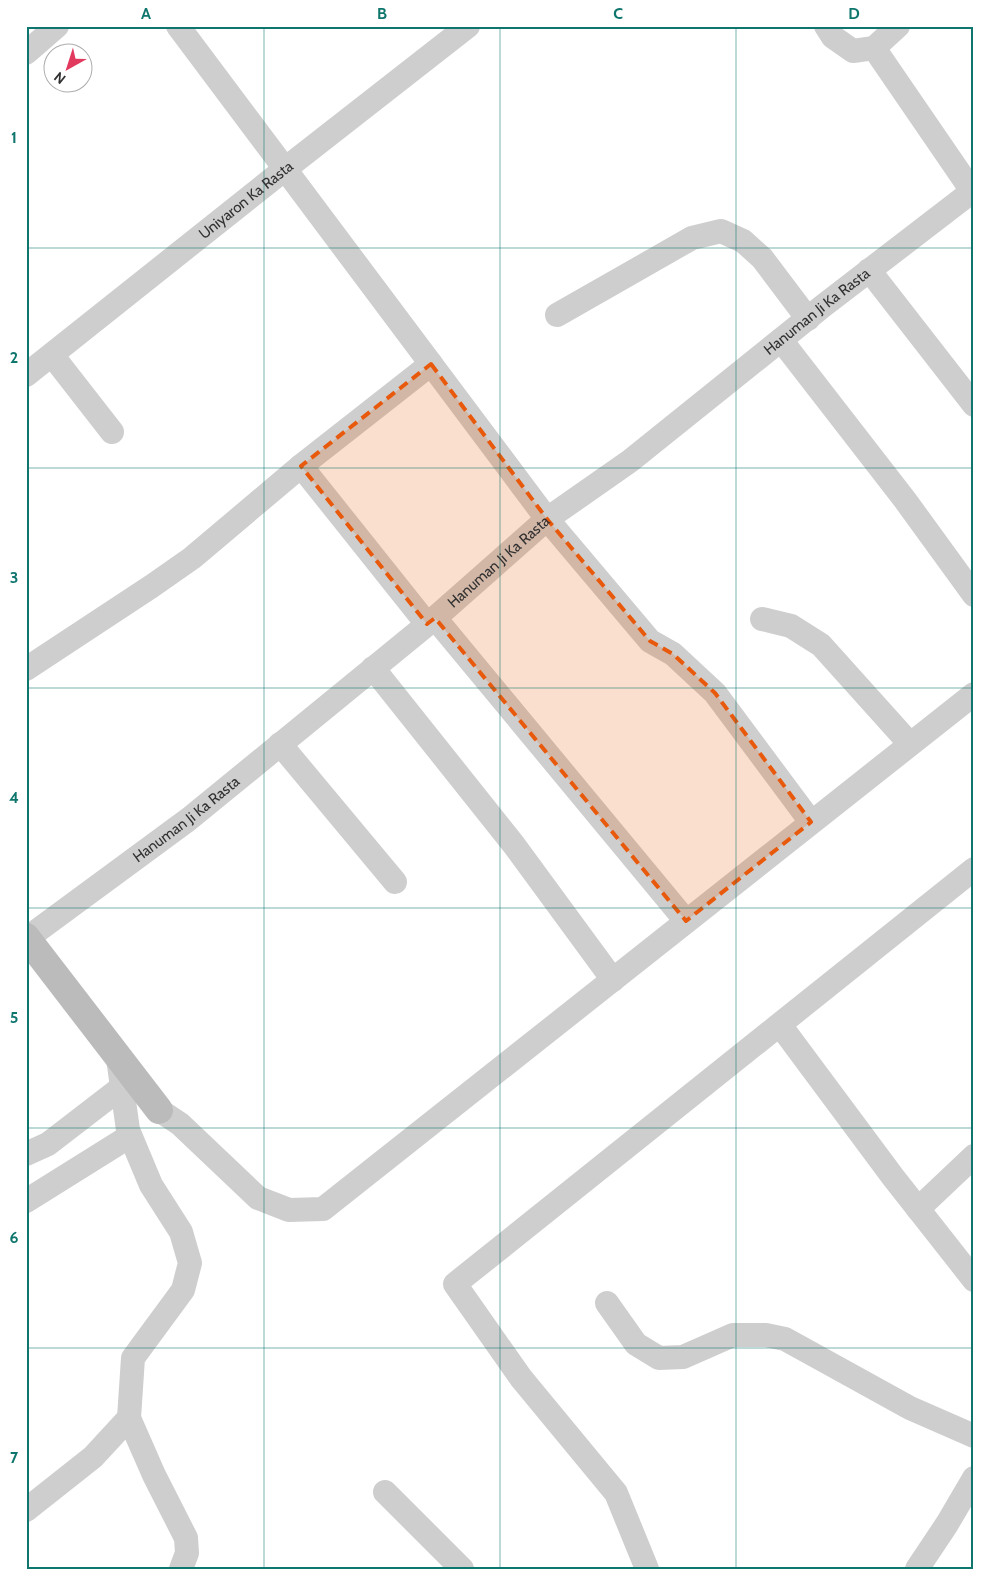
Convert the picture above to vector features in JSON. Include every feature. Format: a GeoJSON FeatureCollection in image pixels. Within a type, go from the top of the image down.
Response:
{"type":"FeatureCollection","features":[{"type":"Feature","properties":{"kind":"street"},"geometry":{"type":"LineString","coordinates":[[26,53],[57,26]]}},
{"type":"Feature","properties":{"kind":"street"},"geometry":{"type":"LineString","coordinates":[[178,26],[547,519],[650,641],[673,654],[715,693],[811,822]]}},
{"type":"Feature","properties":{"kind":"street"},"geometry":{"type":"LineString","coordinates":[[826,26],[833,37],[853,50],[874,48],[898,26]]}},
{"type":"Feature","properties":{"kind":"street","name":"Uniyaron Ka Rasta"},"geometry":{"type":"LineString","coordinates":[[26,376],[466,27]]}},
{"type":"Feature","properties":{"kind":"street"},"geometry":{"type":"LineString","coordinates":[[874,48],[973,190]]}},
{"type":"Feature","properties":{"kind":"street","name":"Hanuman Ji Ka Rasta"},"geometry":{"type":"LineString","coordinates":[[27,938],[189,818],[431,621],[547,519],[630,461],[973,190]]}},
{"type":"Feature","properties":{"kind":"street"},"geometry":{"type":"LineString","coordinates":[[557,315],[692,238],[721,231],[744,241],[762,258],[808,319]]}},
{"type":"Feature","properties":{"kind":"street"},"geometry":{"type":"LineString","coordinates":[[870,270],[974,405]]}},
{"type":"Feature","properties":{"kind":"street"},"geometry":{"type":"LineString","coordinates":[[782,340],[906,500],[974,595]]}},
{"type":"Feature","properties":{"kind":"street"},"geometry":{"type":"LineString","coordinates":[[52,355],[112,432]]}},
{"type":"Feature","properties":{"kind":"street"},"geometry":{"type":"LineString","coordinates":[[26,669],[192,558],[301,466],[431,364]]}},
{"type":"Feature","properties":{"kind":"street"},"geometry":{"type":"LineString","coordinates":[[301,466],[686,921]]}},
{"type":"Feature","properties":{"kind":"street"},"geometry":{"type":"LineString","coordinates":[[762,619],[791,626],[821,645],[910,744]]}},
{"type":"Feature","properties":{"kind":"street"},"geometry":{"type":"LineString","coordinates":[[373,668],[514,845],[613,980]]}},
{"type":"Feature","properties":{"kind":"street"},"geometry":{"type":"LineString","coordinates":[[27,938],[159,1110],[180,1124],[258,1198],[289,1210],[323,1209],[974,694]]}},
{"type":"Feature","properties":{"kind":"street"},"geometry":{"type":"LineString","coordinates":[[280,744],[395,882]]}},
{"type":"Feature","properties":{"kind":"street"},"geometry":{"type":"LineString","coordinates":[[646,1569],[616,1493],[520,1378],[455,1284],[974,869]]}},
{"type":"Feature","properties":{"kind":"street"},"geometry":{"type":"LineString","coordinates":[[780,1025],[974,1280]]}},
{"type":"Feature","properties":{"kind":"street"},"geometry":{"type":"LineString","coordinates":[[118,1058],[130,1136],[152,1186],[180,1232],[190,1263],[183,1290],[133,1358],[128,1418],[186,1538],[187,1553],[181,1569]]}},
{"type":"Feature","properties":{"kind":"street"},"geometry":{"type":"LineString","coordinates":[[26,1154],[48,1144],[122,1087]]}},
{"type":"Feature","properties":{"kind":"street"},"geometry":{"type":"LineString","coordinates":[[26,1201],[130,1136]]}},
{"type":"Feature","properties":{"kind":"street"},"geometry":{"type":"LineString","coordinates":[[918,1208],[974,1156]]}},
{"type":"Feature","properties":{"kind":"street"},"geometry":{"type":"LineString","coordinates":[[607,1303],[636,1344],[659,1358],[683,1357],[734,1335],[766,1335],[786,1339],[910,1408],[974,1436]]}},
{"type":"Feature","properties":{"kind":"street"},"geometry":{"type":"LineString","coordinates":[[26,1510],[93,1457],[128,1418]]}},
{"type":"Feature","properties":{"kind":"street"},"geometry":{"type":"LineString","coordinates":[[917,1569],[947,1524],[974,1478]]}},
{"type":"Feature","properties":{"kind":"street"},"geometry":{"type":"LineString","coordinates":[[386,1492],[462,1569]]}},
{"type":"Feature","properties":{"kind":"highlighted area"},"geometry":{"type":"Polygon","coordinates":[[[431,364],[547,519],[650,641],[673,654],[715,693],[811,822],[686,921],[435,618],[427,624],[301,466],[431,364]]]}}]}
